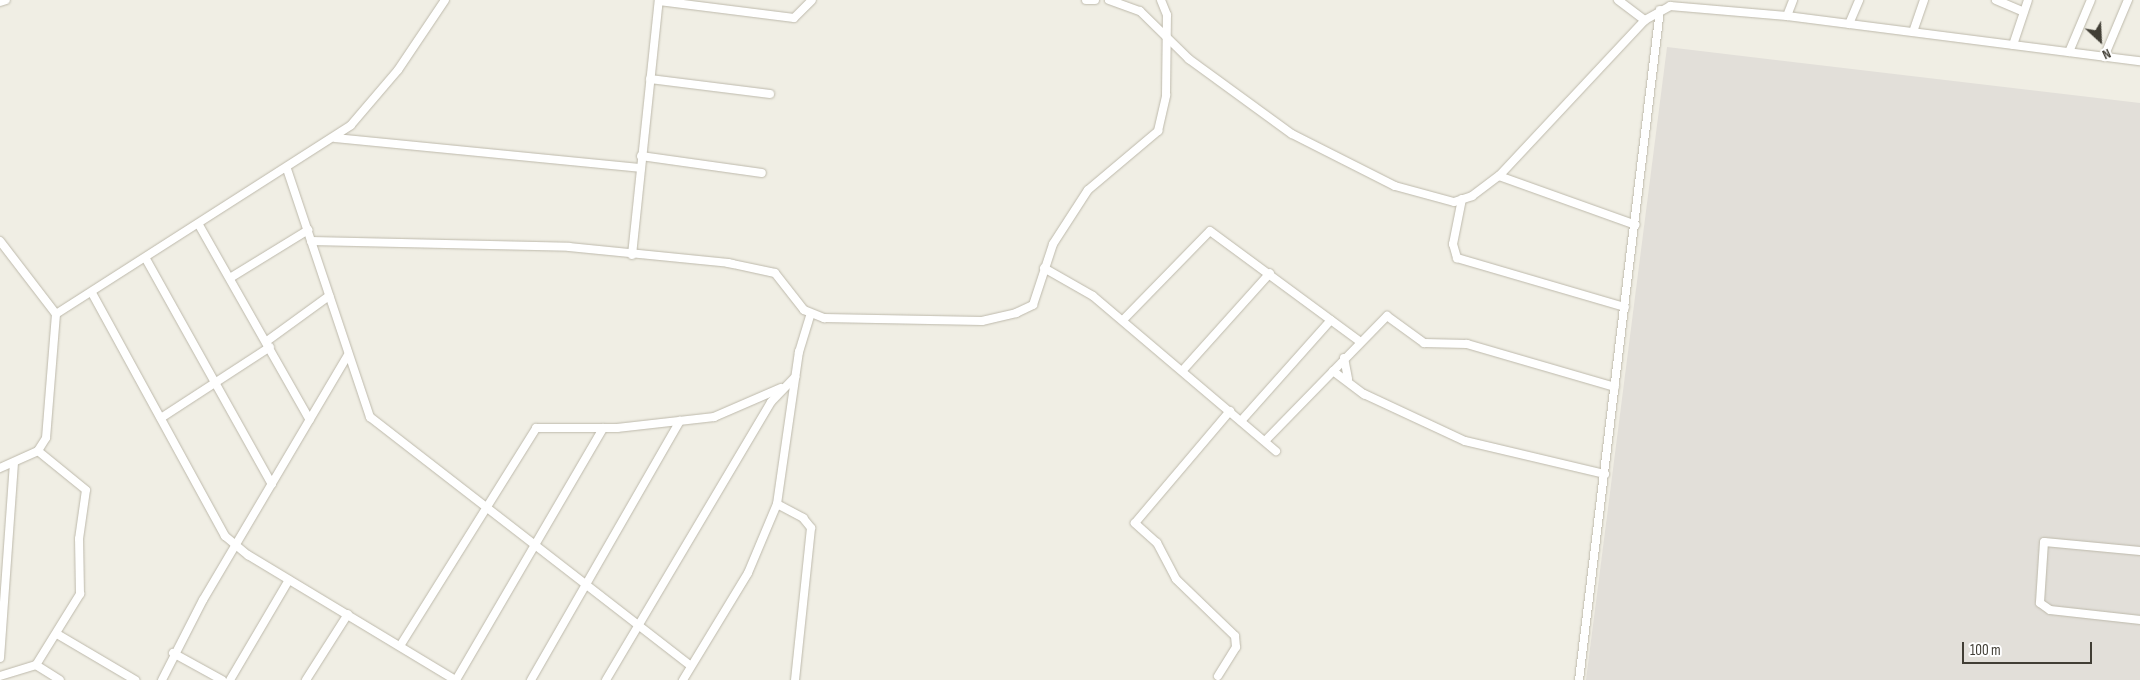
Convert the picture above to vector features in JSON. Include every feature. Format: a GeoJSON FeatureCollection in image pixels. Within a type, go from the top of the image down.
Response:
{"type":"FeatureCollection","features":[{"type":"Feature","properties":{"kind":"street"},"geometry":{"type":"LineString","coordinates":[[0,2],[6,0]]}},
{"type":"Feature","properties":{"kind":"street"},"geometry":{"type":"LineString","coordinates":[[56,314],[146,259],[335,138],[398,70],[445,0]]}},
{"type":"Feature","properties":{"kind":"street"},"geometry":{"type":"LineString","coordinates":[[632,255],[659,0],[794,18],[812,0]]}},
{"type":"Feature","properties":{"kind":"street"},"geometry":{"type":"LineString","coordinates":[[1086,0],[1095,0]]}},
{"type":"Feature","properties":{"kind":"street"},"geometry":{"type":"LineString","coordinates":[[1109,0],[1140,11],[1189,60],[1292,134],[1395,186],[1430,198],[1462,199],[1499,176],[1645,20],[1660,10],[1708,4],[1787,16],[2140,61]]}},
{"type":"Feature","properties":{"kind":"street"},"geometry":{"type":"LineString","coordinates":[[311,241],[569,247],[775,273],[810,315],[982,321],[1033,305],[1053,244],[1088,190],[1158,132],[1166,95],[1167,15],[1161,0]]}},
{"type":"Feature","properties":{"kind":"street"},"geometry":{"type":"LineString","coordinates":[[1618,0],[1645,20]]}},
{"type":"Feature","properties":{"kind":"street"},"geometry":{"type":"LineString","coordinates":[[1787,16],[1793,0]]}},
{"type":"Feature","properties":{"kind":"street"},"geometry":{"type":"LineString","coordinates":[[1849,24],[1859,0]]}},
{"type":"Feature","properties":{"kind":"street"},"geometry":{"type":"LineString","coordinates":[[1913,32],[1924,0]]}},
{"type":"Feature","properties":{"kind":"street"},"geometry":{"type":"LineString","coordinates":[[1996,0],[2024,12]]}},
{"type":"Feature","properties":{"kind":"street"},"geometry":{"type":"LineString","coordinates":[[2013,45],[2028,0]]}},
{"type":"Feature","properties":{"kind":"street"},"geometry":{"type":"LineString","coordinates":[[2068,52],[2091,0]]}},
{"type":"Feature","properties":{"kind":"street"},"geometry":{"type":"LineString","coordinates":[[2104,56],[2128,0]]}},
{"type":"Feature","properties":{"kind":"street"},"geometry":{"type":"LineString","coordinates":[[1580,680],[1636,225],[1660,10]]}},
{"type":"Feature","properties":{"kind":"street"},"geometry":{"type":"LineString","coordinates":[[650,79],[770,94]]}},
{"type":"Feature","properties":{"kind":"street"},"geometry":{"type":"LineString","coordinates":[[335,138],[640,168]]}},
{"type":"Feature","properties":{"kind":"street"},"geometry":{"type":"LineString","coordinates":[[641,156],[762,173]]}},
{"type":"Feature","properties":{"kind":"street"},"geometry":{"type":"LineString","coordinates":[[288,169],[370,417],[691,666]]}},
{"type":"Feature","properties":{"kind":"street"},"geometry":{"type":"LineString","coordinates":[[1499,176],[1636,225]]}},
{"type":"Feature","properties":{"kind":"street"},"geometry":{"type":"LineString","coordinates":[[1462,199],[1453,244],[1457,258],[1626,307]]}},
{"type":"Feature","properties":{"kind":"street"},"geometry":{"type":"LineString","coordinates":[[199,225],[310,420]]}},
{"type":"Feature","properties":{"kind":"street"},"geometry":{"type":"LineString","coordinates":[[230,278],[308,230]]}},
{"type":"Feature","properties":{"kind":"street"},"geometry":{"type":"LineString","coordinates":[[1123,320],[1210,231],[1270,273],[1359,341]]}},
{"type":"Feature","properties":{"kind":"street"},"geometry":{"type":"LineString","coordinates":[[0,241],[56,314],[46,438],[38,451],[0,468]]}},
{"type":"Feature","properties":{"kind":"street"},"geometry":{"type":"LineString","coordinates":[[146,259],[272,484]]}},
{"type":"Feature","properties":{"kind":"street"},"geometry":{"type":"LineString","coordinates":[[1044,268],[1093,296],[1276,450]]}},
{"type":"Feature","properties":{"kind":"street"},"geometry":{"type":"LineString","coordinates":[[1183,370],[1270,273]]}},
{"type":"Feature","properties":{"kind":"street"},"geometry":{"type":"LineString","coordinates":[[92,293],[225,536],[235,546],[289,580],[455,680],[536,546],[603,428]]}},
{"type":"Feature","properties":{"kind":"street"},"geometry":{"type":"LineString","coordinates":[[161,418],[268,344],[329,296]]}},
{"type":"Feature","properties":{"kind":"street"},"geometry":{"type":"LineString","coordinates":[[683,680],[748,573],[777,504],[795,377],[810,315]]}},
{"type":"Feature","properties":{"kind":"street"},"geometry":{"type":"LineString","coordinates":[[1265,441],[1333,371],[1359,341],[1386,316],[1424,343],[1467,344],[1615,387]]}},
{"type":"Feature","properties":{"kind":"street"},"geometry":{"type":"LineString","coordinates":[[1242,421],[1331,320]]}},
{"type":"Feature","properties":{"kind":"street"},"geometry":{"type":"LineString","coordinates":[[162,680],[173,653],[348,355]]}},
{"type":"Feature","properties":{"kind":"street"},"geometry":{"type":"LineString","coordinates":[[1344,358],[1348,379]]}},
{"type":"Feature","properties":{"kind":"street"},"geometry":{"type":"LineString","coordinates":[[1333,371],[1348,379],[1364,394],[1465,441],[1605,474]]}},
{"type":"Feature","properties":{"kind":"street"},"geometry":{"type":"LineString","coordinates":[[400,646],[484,505],[536,428],[603,428],[680,421],[728,413],[781,388],[795,377]]}},
{"type":"Feature","properties":{"kind":"street"},"geometry":{"type":"LineString","coordinates":[[606,680],[781,388]]}},
{"type":"Feature","properties":{"kind":"street"},"geometry":{"type":"LineString","coordinates":[[1218,676],[1236,646],[1234,636],[1176,579],[1157,543],[1135,522],[1230,412]]}},
{"type":"Feature","properties":{"kind":"street"},"geometry":{"type":"LineString","coordinates":[[531,680],[680,421]]}},
{"type":"Feature","properties":{"kind":"street"},"geometry":{"type":"LineString","coordinates":[[0,676],[36,665],[57,634],[80,594],[79,539],[86,490],[38,451]]}},
{"type":"Feature","properties":{"kind":"street"},"geometry":{"type":"LineString","coordinates":[[0,658],[3,561],[14,462]]}},
{"type":"Feature","properties":{"kind":"street"},"geometry":{"type":"LineString","coordinates":[[777,504],[804,518],[811,528],[795,680]]}},
{"type":"Feature","properties":{"kind":"street"},"geometry":{"type":"LineString","coordinates":[[2140,552],[2044,542],[2040,603],[2050,610],[2140,620]]}},
{"type":"Feature","properties":{"kind":"street"},"geometry":{"type":"LineString","coordinates":[[230,680],[289,580]]}},
{"type":"Feature","properties":{"kind":"street"},"geometry":{"type":"LineString","coordinates":[[306,680],[348,614]]}},
{"type":"Feature","properties":{"kind":"street"},"geometry":{"type":"LineString","coordinates":[[57,634],[135,680]]}},
{"type":"Feature","properties":{"kind":"street"},"geometry":{"type":"LineString","coordinates":[[173,653],[222,680]]}},
{"type":"Feature","properties":{"kind":"street"},"geometry":{"type":"LineString","coordinates":[[36,665],[60,680]]}},
{"type":"Feature","properties":{"kind":"shaded area"},"geometry":{"type":"Polygon","coordinates":[[[1667,47],[2140,103],[2140,680],[1586,680],[1667,47]]]}}]}
